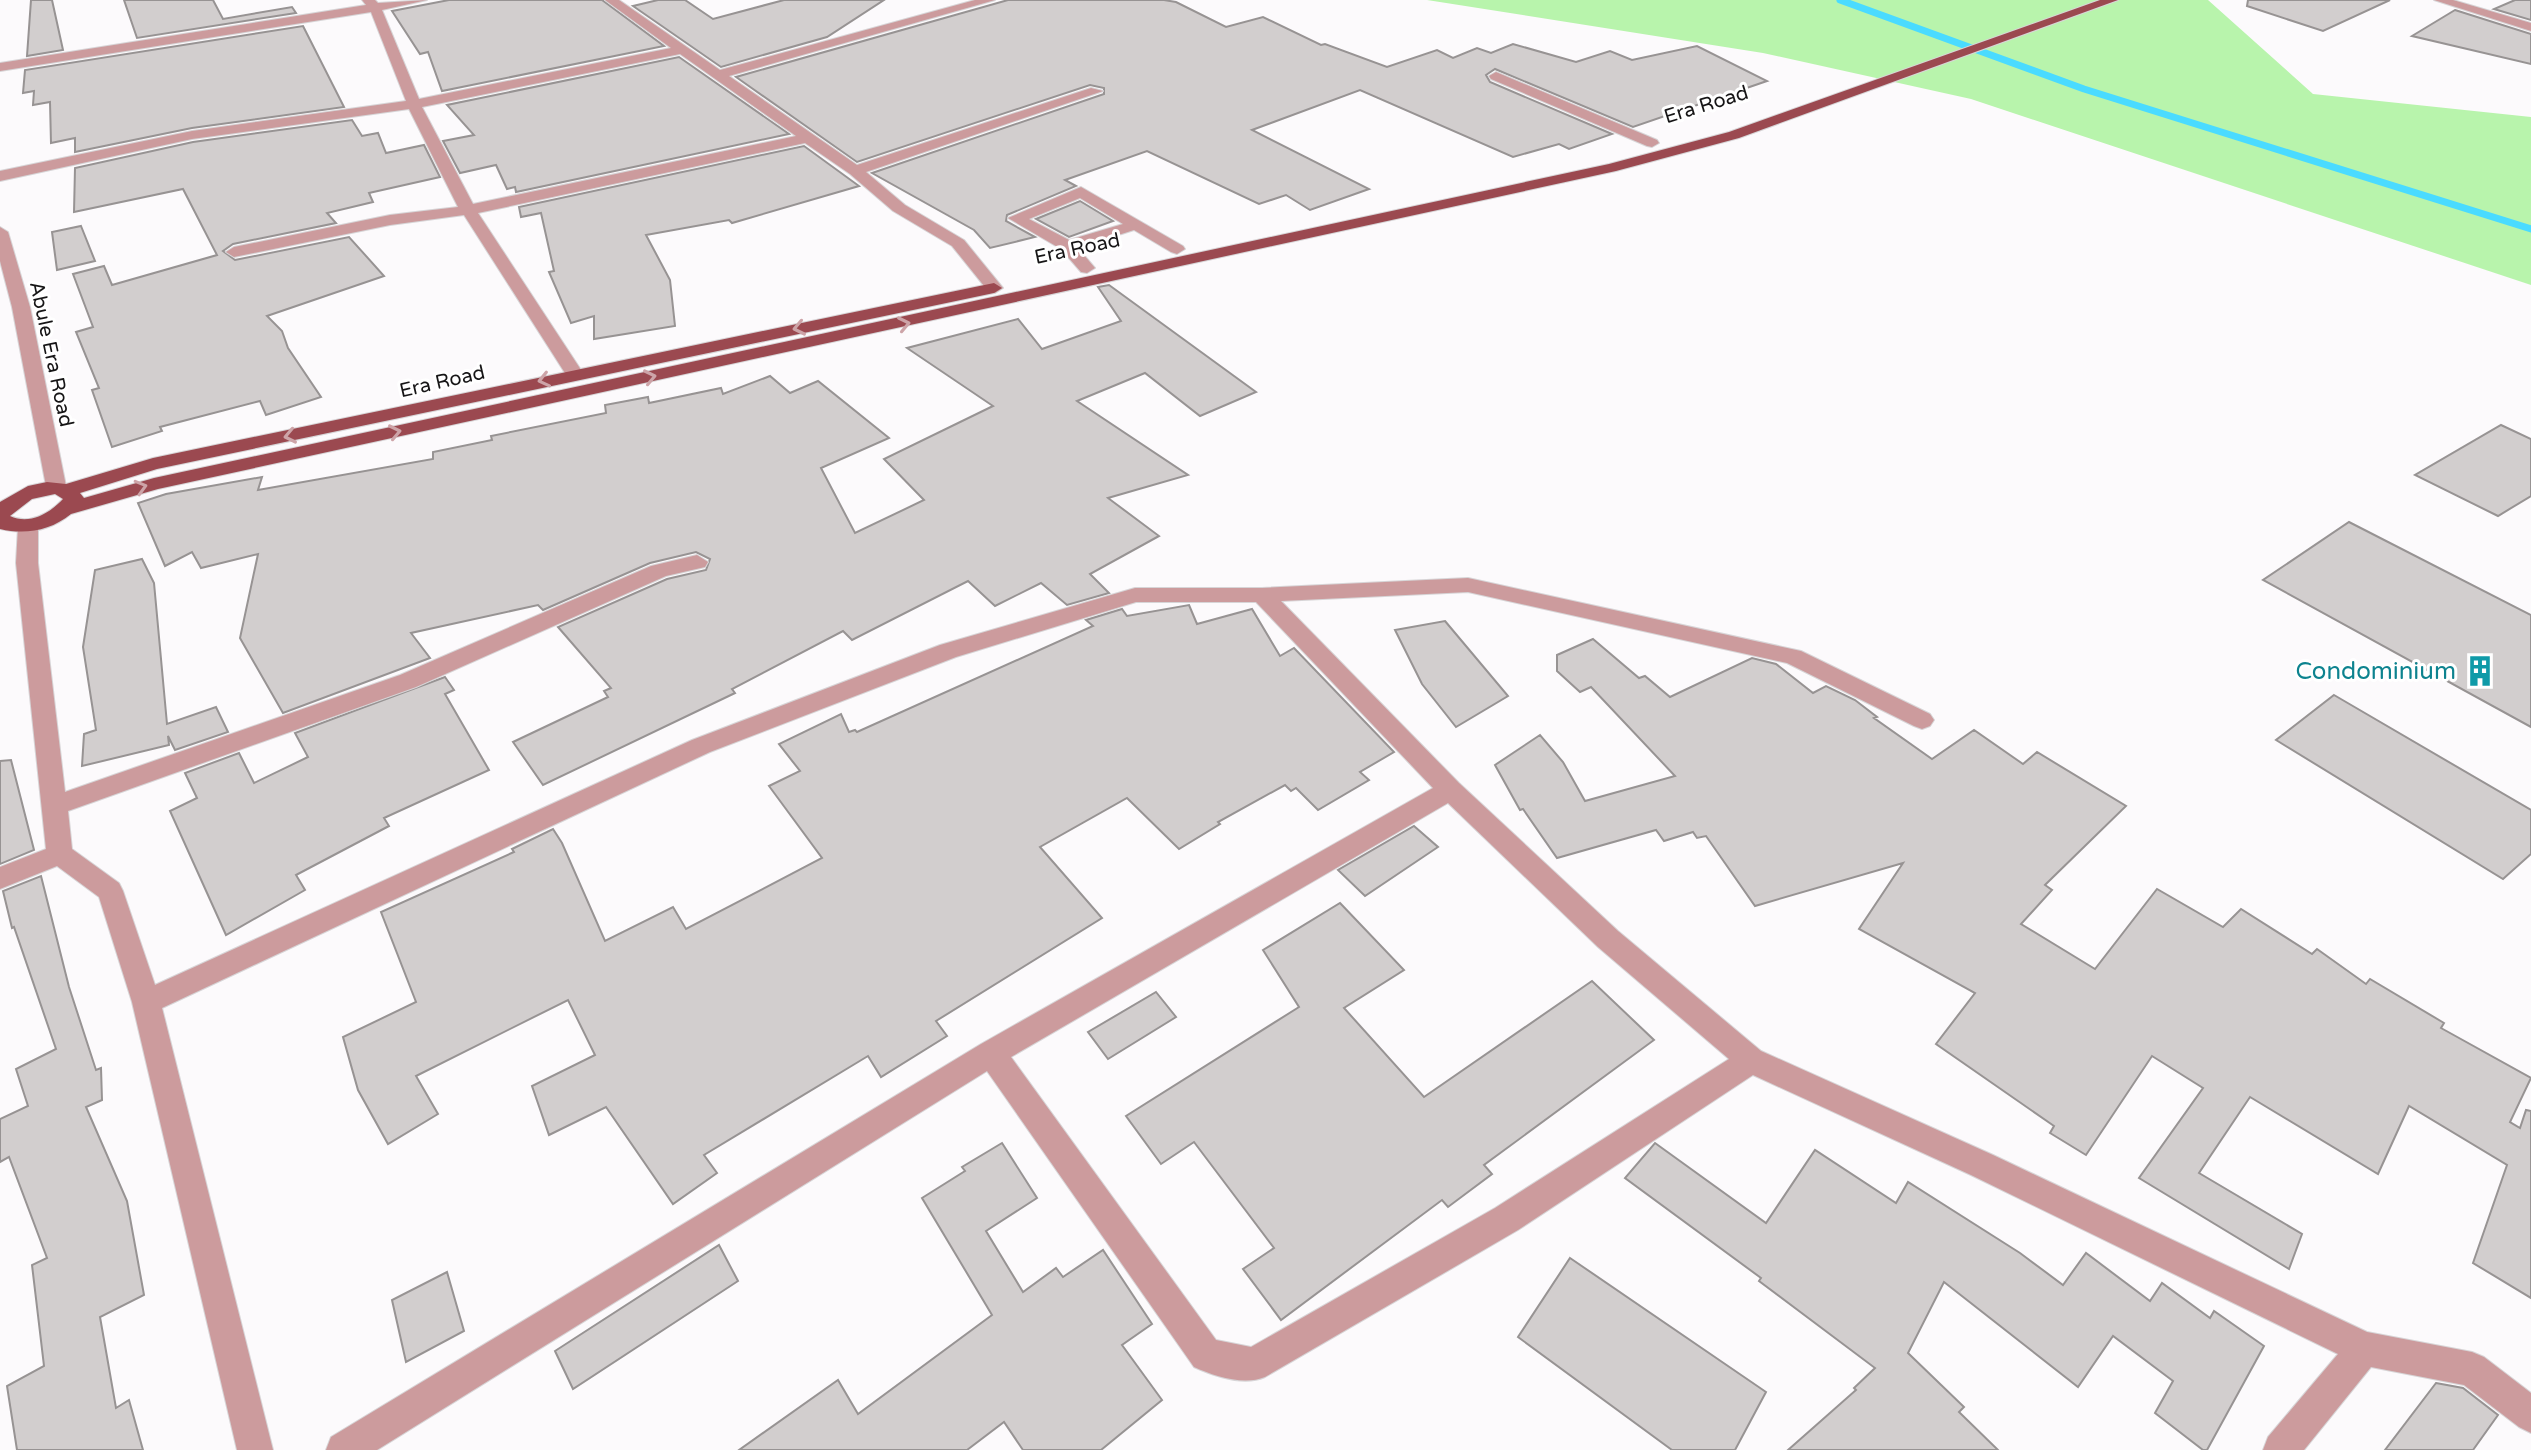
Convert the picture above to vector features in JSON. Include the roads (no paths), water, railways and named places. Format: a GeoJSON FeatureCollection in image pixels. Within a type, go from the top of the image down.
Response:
{"type":"FeatureCollection","features":[{"type":"Feature","properties":{"kind":"main road","name":"Era Road"},"geometry":{"type":"LineString","coordinates":[[64,495],[153,464],[574,373],[995,288],[1499,180],[1652,143],[1746,115],[1933,48],[2082,0]]}},
{"type":"Feature","properties":{"kind":"main road"},"geometry":{"type":"LineString","coordinates":[[7,519],[64,495],[154,484],[932,318],[1611,168],[1734,135],[2112,0]]}},
{"type":"Feature","properties":{"kind":"main road"},"geometry":{"type":"LineString","coordinates":[[7,519],[36,490],[64,495]]}},
{"type":"Feature","properties":{"kind":"street"},"geometry":{"type":"LineString","coordinates":[[0,67],[371,4],[421,0]]}},
{"type":"Feature","properties":{"kind":"street"},"geometry":{"type":"LineString","coordinates":[[611,0],[855,171],[899,208],[958,243],[995,288]]}},
{"type":"Feature","properties":{"kind":"street"},"geometry":{"type":"LineString","coordinates":[[938,0],[955,9]]}},
{"type":"Feature","properties":{"kind":"street"},"geometry":{"type":"LineString","coordinates":[[719,75],[989,0]]}},
{"type":"Feature","properties":{"kind":"street"},"geometry":{"type":"LineString","coordinates":[[2440,0],[2531,27]]}},
{"type":"Feature","properties":{"kind":"street"},"geometry":{"type":"LineString","coordinates":[[371,4],[414,104],[468,210],[574,373]]}},
{"type":"Feature","properties":{"kind":"street"},"geometry":{"type":"LineString","coordinates":[[0,176],[192,135],[414,104],[681,50]]}},
{"type":"Feature","properties":{"kind":"street"},"geometry":{"type":"LineString","coordinates":[[1496,76],[1652,143]]}},
{"type":"Feature","properties":{"kind":"street"},"geometry":{"type":"LineString","coordinates":[[855,171],[1096,91]]}},
{"type":"Feature","properties":{"kind":"street"},"geometry":{"type":"LineString","coordinates":[[234,252],[390,220],[468,210],[808,138]]}},
{"type":"Feature","properties":{"kind":"street"},"geometry":{"type":"LineString","coordinates":[[1087,268],[1067,246],[1016,218],[1081,192],[1177,249]]}},
{"type":"Feature","properties":{"kind":"street"},"geometry":{"type":"LineString","coordinates":[[1067,246],[1135,225]]}},
{"type":"Feature","properties":{"kind":"street","name":"Abule Era Road"},"geometry":{"type":"LineString","coordinates":[[0,232],[21,307],[64,495]]}},
{"type":"Feature","properties":{"kind":"street"},"geometry":{"type":"LineString","coordinates":[[0,313],[21,307]]}},
{"type":"Feature","properties":{"kind":"street"},"geometry":{"type":"LineString","coordinates":[[7,519],[27,563],[60,854],[110,891],[146,1002],[255,1450]]}},
{"type":"Feature","properties":{"kind":"street"},"geometry":{"type":"LineString","coordinates":[[53,806],[408,681],[659,571],[697,562]]}},
{"type":"Feature","properties":{"kind":"street"},"geometry":{"type":"LineString","coordinates":[[146,1002],[701,746],[948,651],[1135,595],[1262,595],[1468,585],[1793,657],[1922,720]]}},
{"type":"Feature","properties":{"kind":"street"},"geometry":{"type":"LineString","coordinates":[[1262,595],[1450,790],[1608,939],[1751,1060],[1997,1172],[2364,1349],[2472,1369],[2531,1415]]}},
{"type":"Feature","properties":{"kind":"street"},"geometry":{"type":"LineString","coordinates":[[344,1450],[991,1053],[1450,790]]}},
{"type":"Feature","properties":{"kind":"street"},"geometry":{"type":"LineString","coordinates":[[0,878],[60,854]]}},
{"type":"Feature","properties":{"kind":"street"},"geometry":{"type":"LineString","coordinates":[[991,1053],[1206,1355],[1253,1365],[1422,1273],[1652,1130],[1751,1060]]}},
{"type":"Feature","properties":{"kind":"street"},"geometry":{"type":"LineString","coordinates":[[2281,1450],[2364,1349]]}},
{"type":"Feature","properties":{"kind":"waterway"},"geometry":{"type":"LineString","coordinates":[[1840,0],[2084,89],[2531,229]]}},
{"type":"Feature","properties":{"kind":"place","name":"Condominium"},"geometry":{"type":"Point","coordinates":[2480,671]}}]}
